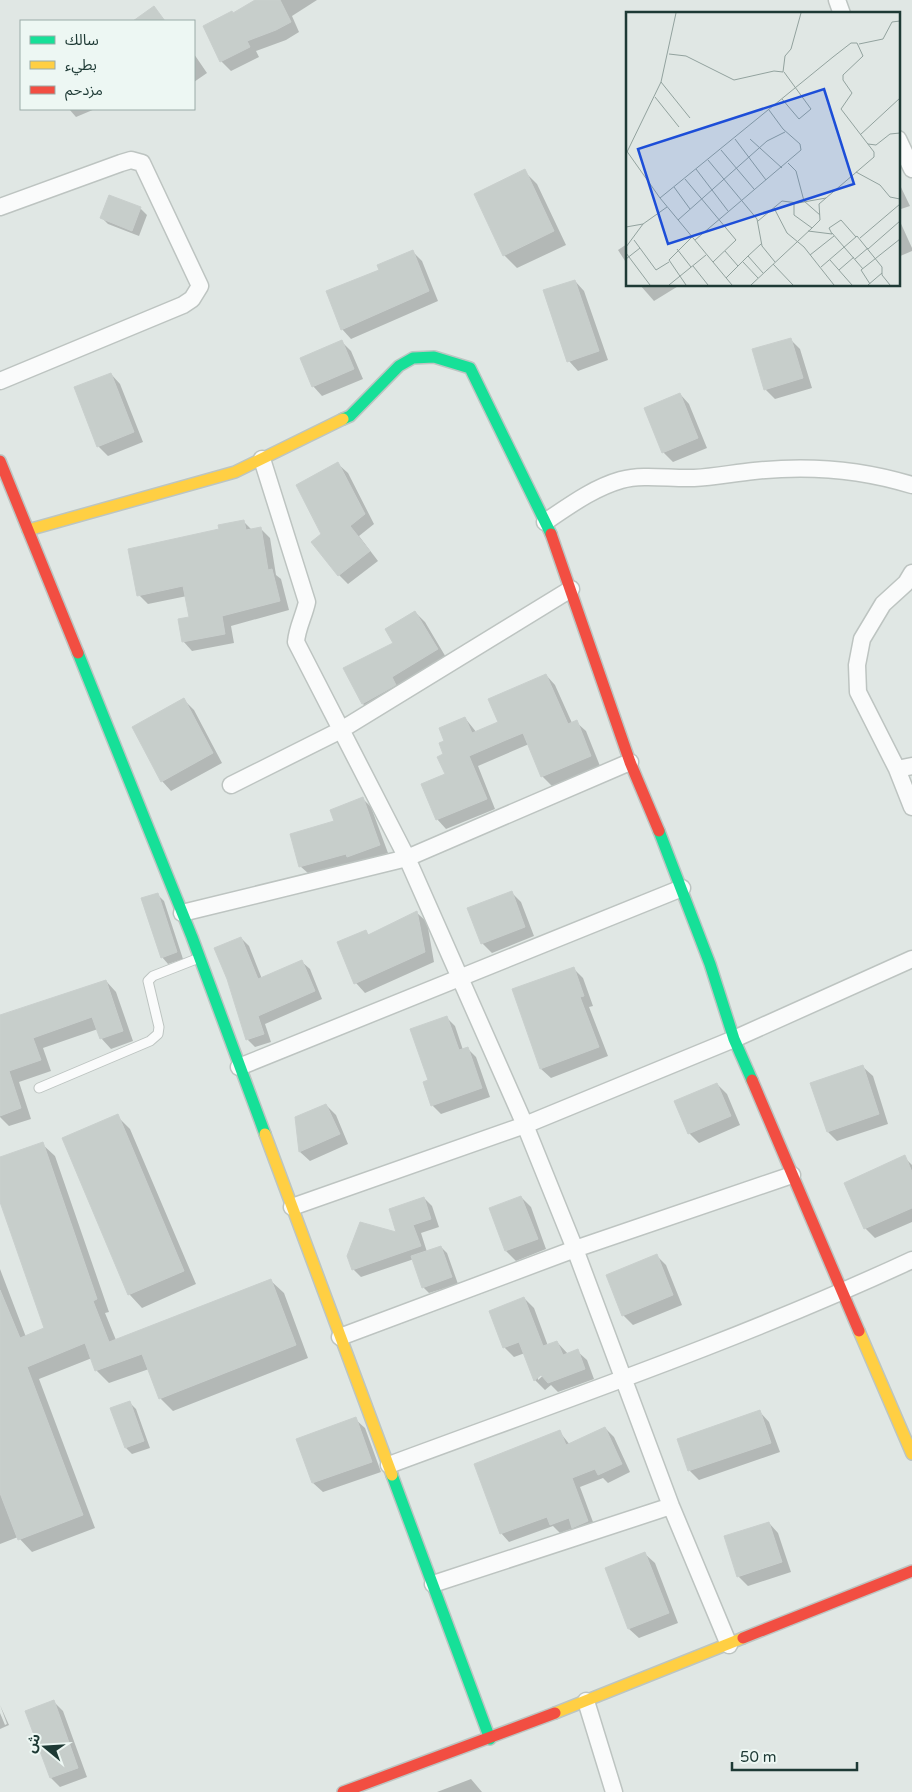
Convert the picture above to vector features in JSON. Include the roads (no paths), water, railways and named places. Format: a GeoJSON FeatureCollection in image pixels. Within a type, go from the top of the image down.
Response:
{"type":"FeatureCollection","features":[{"type":"Feature","properties":{"kind":"street"},"geometry":{"type":"LineString","coordinates":[[837,0],[841,12]]}},
{"type":"Feature","properties":{"kind":"street"},"geometry":{"type":"LineString","coordinates":[[900,143],[912,169]]}},
{"type":"Feature","properties":{"kind":"street"},"geometry":{"type":"LineString","coordinates":[[0,207],[121,162],[131,160],[142,163],[200,286],[192,299],[183,305],[0,382]]}},
{"type":"Feature","properties":{"kind":"street"},"geometry":{"type":"LineString","coordinates":[[28,530],[235,472],[262,460],[350,416],[399,366],[413,358],[434,357],[470,368],[557,547],[630,762],[682,888],[710,964],[734,1039],[912,1454]]}},
{"type":"Feature","properties":{"kind":"street"},"geometry":{"type":"LineString","coordinates":[[262,460],[307,602],[304,618],[297,631],[296,642],[407,858],[525,1125],[575,1250],[671,1506],[729,1645]]}},
{"type":"Feature","properties":{"kind":"street"},"geometry":{"type":"LineString","coordinates":[[0,461],[182,913],[490,1739]]}},
{"type":"Feature","properties":{"kind":"street"},"geometry":{"type":"LineString","coordinates":[[545,522],[595,490],[621,480],[637,477],[687,478],[754,470],[847,469],[886,476],[912,485]]}},
{"type":"Feature","properties":{"kind":"street"},"geometry":{"type":"LineString","coordinates":[[910,579],[883,604],[862,638],[856,665],[858,692],[904,768],[912,807]]}},
{"type":"Feature","properties":{"kind":"street"},"geometry":{"type":"LineString","coordinates":[[231,785],[341,730],[571,589]]}},
{"type":"Feature","properties":{"kind":"street"},"geometry":{"type":"LineString","coordinates":[[182,913],[407,858],[630,762]]}},
{"type":"Feature","properties":{"kind":"street"},"geometry":{"type":"LineString","coordinates":[[240,1067],[682,888]]}},
{"type":"Feature","properties":{"kind":"street"},"geometry":{"type":"LineString","coordinates":[[292,1207],[525,1125],[734,1039],[912,958]]}},
{"type":"Feature","properties":{"kind":"street"},"geometry":{"type":"LineString","coordinates":[[340,1337],[575,1250],[792,1175]]}},
{"type":"Feature","properties":{"kind":"street"},"geometry":{"type":"LineString","coordinates":[[389,1465],[624,1378],[842,1292],[912,1260]]}},
{"type":"Feature","properties":{"kind":"street"},"geometry":{"type":"LineString","coordinates":[[433,1584],[671,1506]]}},
{"type":"Feature","properties":{"kind":"street"},"geometry":{"type":"LineString","coordinates":[[343,1792],[490,1739],[912,1571]]}},
{"type":"Feature","properties":{"kind":"street"},"geometry":{"type":"LineString","coordinates":[[586,1701],[614,1792]]}},
{"type":"Feature","properties":{"kind":"lane"},"geometry":{"type":"LineString","coordinates":[[40,1088],[150,1041],[158,1034],[159,1027],[148,981],[153,976],[199,958]]}}]}
